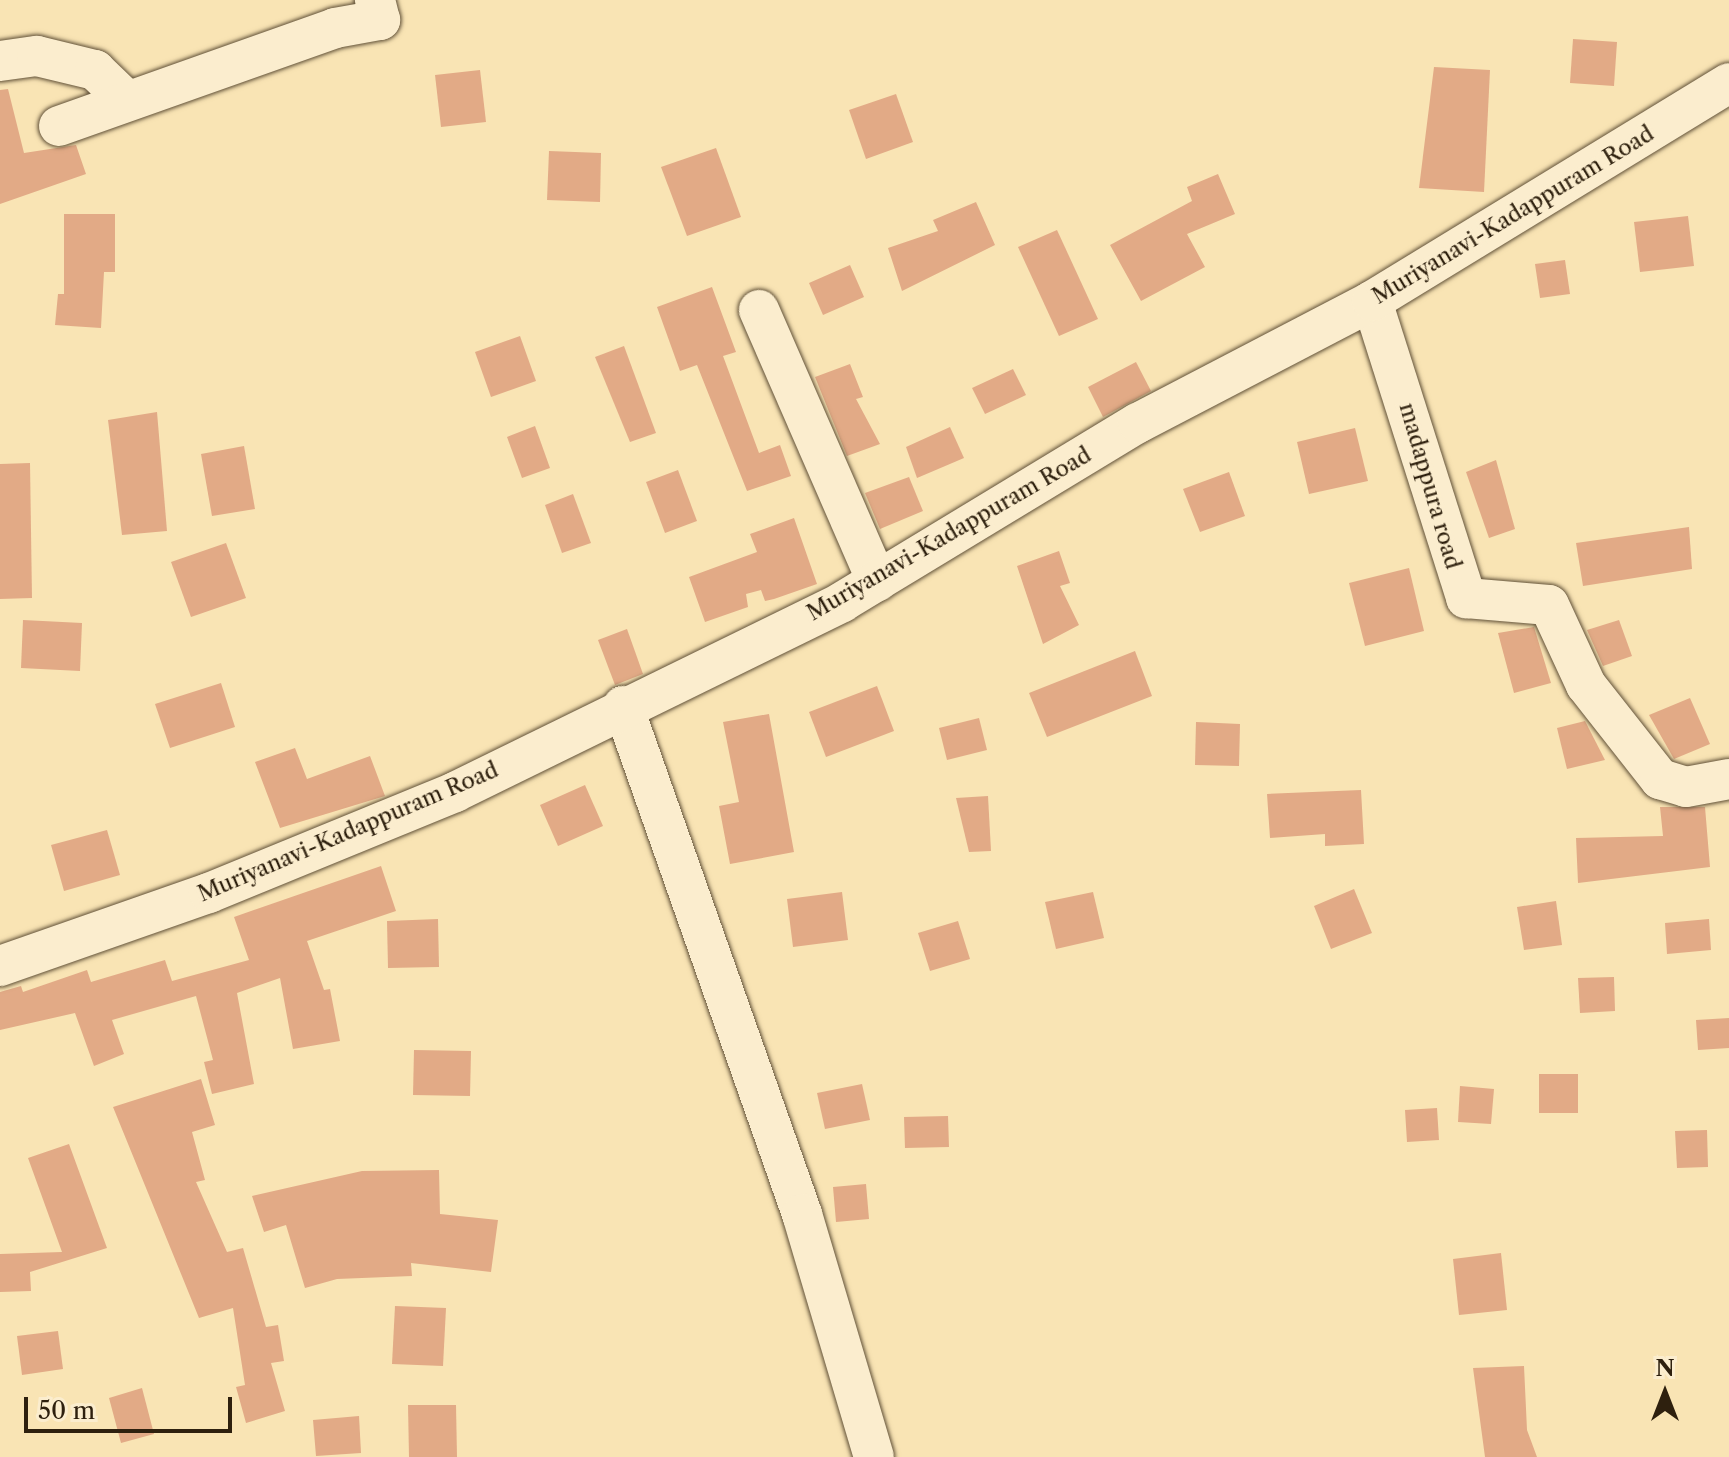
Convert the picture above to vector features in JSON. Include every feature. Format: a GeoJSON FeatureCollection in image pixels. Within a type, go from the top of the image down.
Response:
{"type":"FeatureCollection","features":[{"type":"Feature","properties":{"kind":"street"},"geometry":{"type":"LineString","coordinates":[[59,126],[335,28],[380,20],[375,0]]}},
{"type":"Feature","properties":{"kind":"street"},"geometry":{"type":"LineString","coordinates":[[0,61],[37,56],[95,70],[126,100]]}},
{"type":"Feature","properties":{"kind":"street","name":"Muriyanavi-Kadappuram Road"},"geometry":{"type":"LineString","coordinates":[[0,966],[209,893],[441,798],[877,581],[1138,423],[1372,301],[1729,83]]}},
{"type":"Feature","properties":{"kind":"street","name":"madappura road"},"geometry":{"type":"LineString","coordinates":[[1372,301],[1466,598],[1549,605],[1586,685],[1660,779],[1686,787],[1729,779]]}},
{"type":"Feature","properties":{"kind":"street"},"geometry":{"type":"LineString","coordinates":[[759,310],[877,581]]}},
{"type":"Feature","properties":{"kind":"street"},"geometry":{"type":"LineString","coordinates":[[623,706],[802,1214],[874,1457]]}},
{"type":"Feature","properties":{"kind":"building"},"geometry":{"type":"Polygon","coordinates":[[[1573,39],[1617,42],[1614,86],[1570,83],[1573,39]]]}},
{"type":"Feature","properties":{"kind":"building"},"geometry":{"type":"Polygon","coordinates":[[[1434,67],[1490,70],[1484,192],[1419,188],[1434,67]]]}},
{"type":"Feature","properties":{"kind":"building"},"geometry":{"type":"Polygon","coordinates":[[[480,70],[486,122],[441,127],[435,75],[480,70]]]}},
{"type":"Feature","properties":{"kind":"building"},"geometry":{"type":"Polygon","coordinates":[[[8,89],[24,153],[76,145],[86,174],[0,204],[0,90],[8,89]]]}},
{"type":"Feature","properties":{"kind":"building"},"geometry":{"type":"Polygon","coordinates":[[[896,94],[913,142],[866,159],[849,110],[896,94]]]}},
{"type":"Feature","properties":{"kind":"building"},"geometry":{"type":"Polygon","coordinates":[[[716,148],[741,217],[687,236],[661,167],[716,148]]]}},
{"type":"Feature","properties":{"kind":"building"},"geometry":{"type":"Polygon","coordinates":[[[549,151],[601,153],[600,202],[547,200],[549,151]]]}},
{"type":"Feature","properties":{"kind":"building"},"geometry":{"type":"Polygon","coordinates":[[[1218,174],[1235,214],[1187,234],[1205,267],[1141,301],[1110,245],[1192,201],[1187,187],[1218,174]]]}},
{"type":"Feature","properties":{"kind":"building"},"geometry":{"type":"Polygon","coordinates":[[[976,202],[995,245],[902,291],[888,248],[938,231],[933,220],[976,202]]]}},
{"type":"Feature","properties":{"kind":"building"},"geometry":{"type":"Polygon","coordinates":[[[64,214],[115,214],[115,272],[104,272],[101,328],[55,325],[58,294],[64,294],[64,214]]]}},
{"type":"Feature","properties":{"kind":"building"},"geometry":{"type":"Polygon","coordinates":[[[1688,216],[1694,266],[1640,272],[1634,222],[1688,216]]]}},
{"type":"Feature","properties":{"kind":"building"},"geometry":{"type":"Polygon","coordinates":[[[1057,230],[1098,319],[1059,336],[1018,247],[1057,230]]]}},
{"type":"Feature","properties":{"kind":"building"},"geometry":{"type":"Polygon","coordinates":[[[1565,260],[1570,294],[1540,298],[1535,264],[1565,260]]]}},
{"type":"Feature","properties":{"kind":"building"},"geometry":{"type":"Polygon","coordinates":[[[850,265],[864,297],[823,315],[809,283],[850,265]]]}},
{"type":"Feature","properties":{"kind":"building"},"geometry":{"type":"Polygon","coordinates":[[[712,287],[736,352],[723,356],[759,453],[780,445],[791,476],[747,491],[697,365],[680,371],[657,307],[712,287]]]}},
{"type":"Feature","properties":{"kind":"building"},"geometry":{"type":"Polygon","coordinates":[[[520,336],[536,381],[491,397],[475,352],[520,336]]]}},
{"type":"Feature","properties":{"kind":"building"},"geometry":{"type":"Polygon","coordinates":[[[624,346],[656,433],[630,442],[595,357],[624,346]]]}},
{"type":"Feature","properties":{"kind":"building"},"geometry":{"type":"Polygon","coordinates":[[[1136,362],[1151,391],[1103,417],[1088,387],[1136,362]]]}},
{"type":"Feature","properties":{"kind":"building"},"geometry":{"type":"Polygon","coordinates":[[[850,364],[863,397],[856,399],[880,444],[847,456],[815,377],[850,364]]]}},
{"type":"Feature","properties":{"kind":"building"},"geometry":{"type":"Polygon","coordinates":[[[1013,369],[1026,395],[985,414],[972,388],[1013,369]]]}},
{"type":"Feature","properties":{"kind":"building"},"geometry":{"type":"Polygon","coordinates":[[[157,412],[167,531],[122,535],[108,420],[157,412]]]}},
{"type":"Feature","properties":{"kind":"building"},"geometry":{"type":"Polygon","coordinates":[[[535,426],[550,468],[522,478],[507,437],[535,426]]]}},
{"type":"Feature","properties":{"kind":"building"},"geometry":{"type":"Polygon","coordinates":[[[950,427],[964,458],[917,478],[906,447],[950,427]]]}},
{"type":"Feature","properties":{"kind":"building"},"geometry":{"type":"Polygon","coordinates":[[[1355,428],[1368,481],[1309,494],[1297,442],[1355,428]]]}},
{"type":"Feature","properties":{"kind":"building"},"geometry":{"type":"Polygon","coordinates":[[[244,446],[255,509],[212,516],[201,454],[244,446]]]}},
{"type":"Feature","properties":{"kind":"building"},"geometry":{"type":"Polygon","coordinates":[[[1496,460],[1515,529],[1489,538],[1466,472],[1496,460]]]}},
{"type":"Feature","properties":{"kind":"building"},"geometry":{"type":"Polygon","coordinates":[[[30,463],[32,598],[0,599],[0,464],[30,463]]]}},
{"type":"Feature","properties":{"kind":"building"},"geometry":{"type":"Polygon","coordinates":[[[678,470],[697,521],[665,533],[646,482],[678,470]]]}},
{"type":"Feature","properties":{"kind":"building"},"geometry":{"type":"Polygon","coordinates":[[[1229,472],[1245,516],[1200,532],[1183,489],[1229,472]]]}},
{"type":"Feature","properties":{"kind":"building"},"geometry":{"type":"Polygon","coordinates":[[[909,477],[923,511],[880,529],[865,493],[909,477]]]}},
{"type":"Feature","properties":{"kind":"building"},"geometry":{"type":"Polygon","coordinates":[[[573,494],[591,543],[562,553],[545,505],[573,494]]]}},
{"type":"Feature","properties":{"kind":"building"},"geometry":{"type":"Polygon","coordinates":[[[794,518],[817,584],[765,601],[761,590],[746,594],[748,607],[705,622],[689,577],[757,552],[750,534],[794,518]]]}},
{"type":"Feature","properties":{"kind":"building"},"geometry":{"type":"Polygon","coordinates":[[[1689,527],[1692,569],[1583,586],[1576,543],[1689,527]]]}},
{"type":"Feature","properties":{"kind":"building"},"geometry":{"type":"Polygon","coordinates":[[[226,543],[246,598],[191,617],[171,562],[226,543]]]}},
{"type":"Feature","properties":{"kind":"building"},"geometry":{"type":"Polygon","coordinates":[[[1059,551],[1070,583],[1060,586],[1079,625],[1043,644],[1017,566],[1059,551]]]}},
{"type":"Feature","properties":{"kind":"building"},"geometry":{"type":"Polygon","coordinates":[[[1409,568],[1424,631],[1365,646],[1349,583],[1409,568]]]}},
{"type":"Feature","properties":{"kind":"building"},"geometry":{"type":"Polygon","coordinates":[[[23,620],[82,623],[80,671],[21,668],[23,620]]]}},
{"type":"Feature","properties":{"kind":"building"},"geometry":{"type":"Polygon","coordinates":[[[1619,620],[1632,656],[1603,666],[1587,630],[1619,620]]]}},
{"type":"Feature","properties":{"kind":"building"},"geometry":{"type":"Polygon","coordinates":[[[1534,627],[1551,683],[1514,693],[1498,633],[1534,627]]]}},
{"type":"Feature","properties":{"kind":"building"},"geometry":{"type":"Polygon","coordinates":[[[627,629],[643,674],[615,685],[598,640],[627,629]]]}},
{"type":"Feature","properties":{"kind":"building"},"geometry":{"type":"Polygon","coordinates":[[[1135,651],[1152,696],[1047,737],[1029,693],[1135,651]]]}},
{"type":"Feature","properties":{"kind":"building"},"geometry":{"type":"Polygon","coordinates":[[[221,683],[235,727],[170,748],[155,704],[221,683]]]}},
{"type":"Feature","properties":{"kind":"building"},"geometry":{"type":"Polygon","coordinates":[[[877,686],[894,731],[826,757],[809,712],[877,686]]]}},
{"type":"Feature","properties":{"kind":"building"},"geometry":{"type":"Polygon","coordinates":[[[1690,698],[1710,744],[1674,759],[1649,715],[1690,698]]]}},
{"type":"Feature","properties":{"kind":"building"},"geometry":{"type":"Polygon","coordinates":[[[769,714],[794,852],[730,864],[719,806],[739,802],[723,722],[769,714]]]}},
{"type":"Feature","properties":{"kind":"building"},"geometry":{"type":"Polygon","coordinates":[[[979,718],[987,750],[947,760],[939,728],[979,718]]]}},
{"type":"Feature","properties":{"kind":"building"},"geometry":{"type":"Polygon","coordinates":[[[1585,721],[1605,760],[1567,769],[1557,728],[1585,721]]]}},
{"type":"Feature","properties":{"kind":"building"},"geometry":{"type":"Polygon","coordinates":[[[1196,722],[1240,724],[1239,766],[1195,765],[1196,722]]]}},
{"type":"Feature","properties":{"kind":"building"},"geometry":{"type":"Polygon","coordinates":[[[295,748],[307,779],[370,756],[385,796],[280,828],[255,762],[295,748]]]}},
{"type":"Feature","properties":{"kind":"building"},"geometry":{"type":"Polygon","coordinates":[[[585,785],[603,826],[558,846],[540,805],[585,785]]]}},
{"type":"Feature","properties":{"kind":"building"},"geometry":{"type":"Polygon","coordinates":[[[1361,790],[1364,844],[1325,846],[1325,834],[1270,838],[1267,794],[1361,790]]]}},
{"type":"Feature","properties":{"kind":"building"},"geometry":{"type":"Polygon","coordinates":[[[988,796],[991,851],[969,852],[956,798],[988,796]]]}},
{"type":"Feature","properties":{"kind":"building"},"geometry":{"type":"Polygon","coordinates":[[[1660,807],[1705,807],[1710,867],[1578,883],[1576,838],[1663,836],[1660,807]]]}},
{"type":"Feature","properties":{"kind":"building"},"geometry":{"type":"Polygon","coordinates":[[[107,830],[120,875],[64,891],[51,845],[107,830]]]}},
{"type":"Feature","properties":{"kind":"building"},"geometry":{"type":"Polygon","coordinates":[[[381,866],[396,911],[307,941],[324,990],[330,989],[340,1041],[293,1049],[280,978],[237,993],[254,1084],[212,1094],[204,1062],[213,1060],[196,996],[112,1020],[124,1054],[94,1066],[75,1013],[0,1030],[0,992],[21,986],[23,992],[87,970],[91,982],[165,960],[172,981],[249,960],[234,917],[381,866]]]}},
{"type":"Feature","properties":{"kind":"building"},"geometry":{"type":"Polygon","coordinates":[[[1354,889],[1372,933],[1331,949],[1314,906],[1354,889]]]}},
{"type":"Feature","properties":{"kind":"building"},"geometry":{"type":"Polygon","coordinates":[[[842,892],[848,940],[793,947],[787,899],[842,892]]]}},
{"type":"Feature","properties":{"kind":"building"},"geometry":{"type":"Polygon","coordinates":[[[1093,892],[1104,938],[1056,949],[1045,902],[1093,892]]]}},
{"type":"Feature","properties":{"kind":"building"},"geometry":{"type":"Polygon","coordinates":[[[1556,901],[1562,945],[1524,950],[1517,907],[1556,901]]]}},
{"type":"Feature","properties":{"kind":"building"},"geometry":{"type":"Polygon","coordinates":[[[438,919],[439,967],[388,968],[387,921],[438,919]]]}},
{"type":"Feature","properties":{"kind":"building"},"geometry":{"type":"Polygon","coordinates":[[[1709,919],[1711,950],[1667,954],[1665,923],[1709,919]]]}},
{"type":"Feature","properties":{"kind":"building"},"geometry":{"type":"Polygon","coordinates":[[[958,921],[970,959],[930,971],[918,933],[958,921]]]}},
{"type":"Feature","properties":{"kind":"building"},"geometry":{"type":"Polygon","coordinates":[[[1614,977],[1615,1011],[1580,1013],[1578,978],[1614,977]]]}},
{"type":"Feature","properties":{"kind":"building"},"geometry":{"type":"Polygon","coordinates":[[[1729,1018],[1729,1048],[1698,1050],[1696,1020],[1729,1018]]]}},
{"type":"Feature","properties":{"kind":"building"},"geometry":{"type":"Polygon","coordinates":[[[414,1050],[471,1051],[470,1096],[413,1095],[414,1050]]]}},
{"type":"Feature","properties":{"kind":"building"},"geometry":{"type":"Polygon","coordinates":[[[1539,1074],[1578,1074],[1578,1113],[1539,1113],[1539,1074]]]}},
{"type":"Feature","properties":{"kind":"building"},"geometry":{"type":"Polygon","coordinates":[[[201,1079],[215,1125],[192,1132],[205,1180],[196,1182],[227,1252],[243,1248],[266,1327],[278,1325],[284,1361],[271,1363],[285,1411],[246,1423],[236,1387],[245,1385],[233,1308],[199,1318],[113,1107],[201,1079]]]}},
{"type":"Feature","properties":{"kind":"building"},"geometry":{"type":"Polygon","coordinates":[[[862,1084],[870,1120],[825,1129],[817,1093],[862,1084]]]}},
{"type":"Feature","properties":{"kind":"building"},"geometry":{"type":"Polygon","coordinates":[[[1460,1086],[1494,1089],[1491,1124],[1458,1122],[1460,1086]]]}},
{"type":"Feature","properties":{"kind":"building"},"geometry":{"type":"Polygon","coordinates":[[[1437,1108],[1439,1140],[1407,1142],[1405,1110],[1437,1108]]]}},
{"type":"Feature","properties":{"kind":"building"},"geometry":{"type":"Polygon","coordinates":[[[948,1116],[949,1147],[905,1148],[904,1117],[948,1116]]]}},
{"type":"Feature","properties":{"kind":"building"},"geometry":{"type":"Polygon","coordinates":[[[1707,1130],[1708,1167],[1677,1168],[1675,1131],[1707,1130]]]}},
{"type":"Feature","properties":{"kind":"building"},"geometry":{"type":"Polygon","coordinates":[[[69,1144],[107,1248],[30,1272],[31,1291],[0,1292],[0,1254],[62,1252],[28,1158],[69,1144]]]}},
{"type":"Feature","properties":{"kind":"building"},"geometry":{"type":"Polygon","coordinates":[[[439,1170],[440,1214],[498,1220],[491,1272],[411,1263],[412,1276],[337,1279],[305,1288],[286,1225],[264,1232],[252,1196],[362,1171],[439,1170]]]}},
{"type":"Feature","properties":{"kind":"building"},"geometry":{"type":"Polygon","coordinates":[[[866,1184],[869,1219],[836,1222],[833,1187],[866,1184]]]}},
{"type":"Feature","properties":{"kind":"building"},"geometry":{"type":"Polygon","coordinates":[[[1501,1253],[1507,1310],[1459,1315],[1453,1259],[1501,1253]]]}},
{"type":"Feature","properties":{"kind":"building"},"geometry":{"type":"Polygon","coordinates":[[[395,1306],[446,1308],[443,1366],[392,1364],[395,1306]]]}},
{"type":"Feature","properties":{"kind":"building"},"geometry":{"type":"Polygon","coordinates":[[[58,1331],[63,1369],[22,1375],[17,1336],[58,1331]]]}},
{"type":"Feature","properties":{"kind":"building"},"geometry":{"type":"Polygon","coordinates":[[[1524,1366],[1527,1430],[1537,1457],[1485,1457],[1473,1368],[1524,1366]]]}},
{"type":"Feature","properties":{"kind":"building"},"geometry":{"type":"Polygon","coordinates":[[[142,1388],[154,1434],[121,1443],[109,1398],[142,1388]]]}},
{"type":"Feature","properties":{"kind":"building"},"geometry":{"type":"Polygon","coordinates":[[[408,1405],[456,1405],[457,1457],[409,1457],[408,1405]]]}},
{"type":"Feature","properties":{"kind":"building"},"geometry":{"type":"Polygon","coordinates":[[[359,1416],[361,1453],[316,1456],[313,1420],[359,1416]]]}}]}
